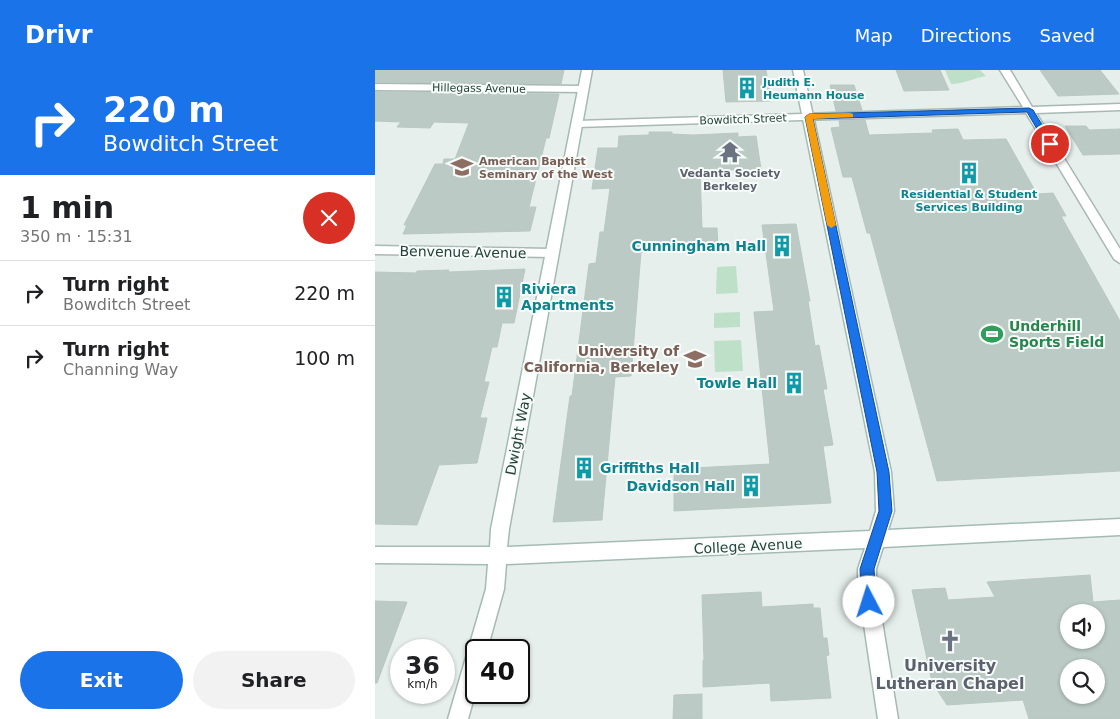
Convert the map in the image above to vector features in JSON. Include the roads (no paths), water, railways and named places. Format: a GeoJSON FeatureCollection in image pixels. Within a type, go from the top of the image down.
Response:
{"type":"FeatureCollection","features":[{"type":"Feature","properties":{"kind":"street","name":"Dwight Way"},"geometry":{"type":"LineString","coordinates":[[480,639],[495,589],[500,529],[587,70]]}},
{"type":"Feature","properties":{"kind":"street"},"geometry":{"type":"LineString","coordinates":[[798,70],[883,472],[885,511],[867,569],[867,584],[888,719]]}},
{"type":"Feature","properties":{"kind":"street"},"geometry":{"type":"LineString","coordinates":[[1005,70],[1120,259]]}},
{"type":"Feature","properties":{"kind":"street","name":"Hillegass Avenue"},"geometry":{"type":"LineString","coordinates":[[375,87],[583,90]]}},
{"type":"Feature","properties":{"kind":"street","name":"Bowditch Street"},"geometry":{"type":"LineString","coordinates":[[577,124],[1120,107]]}},
{"type":"Feature","properties":{"kind":"street","name":"Benvenue Avenue"},"geometry":{"type":"LineString","coordinates":[[375,250],[552,253]]}},
{"type":"Feature","properties":{"kind":"street","name":"College Avenue"},"geometry":{"type":"LineString","coordinates":[[375,554],[498,556],[876,540],[1120,527]]}},
{"type":"Feature","properties":{"kind":"street"},"geometry":{"type":"LineString","coordinates":[[458,719],[465,694]]}},
{"type":"Feature","properties":{"kind":"place","name":"Judith E. Heumann House"},"geometry":{"type":"Point","coordinates":[747,88]}},
{"type":"Feature","properties":{"kind":"place","name":"Vedanta Society Berkeley"},"geometry":{"type":"Point","coordinates":[730,152]}},
{"type":"Feature","properties":{"kind":"place","name":"American Baptist Seminary of the West"},"geometry":{"type":"Point","coordinates":[462,167]}},
{"type":"Feature","properties":{"kind":"place","name":"Residential & Student Services Building"},"geometry":{"type":"Point","coordinates":[969,173]}},
{"type":"Feature","properties":{"kind":"place","name":"Cunningham Hall"},"geometry":{"type":"Point","coordinates":[782,246]}},
{"type":"Feature","properties":{"kind":"place","name":"Riviera Apartments"},"geometry":{"type":"Point","coordinates":[504,297]}},
{"type":"Feature","properties":{"kind":"place","name":"Underhill Sports Field"},"geometry":{"type":"Point","coordinates":[992,334]}},
{"type":"Feature","properties":{"kind":"place","name":"University of California, Berkeley"},"geometry":{"type":"Point","coordinates":[695,359]}},
{"type":"Feature","properties":{"kind":"place","name":"Towle Hall"},"geometry":{"type":"Point","coordinates":[794,383]}},
{"type":"Feature","properties":{"kind":"place","name":"Griffiths Hall"},"geometry":{"type":"Point","coordinates":[584,468]}},
{"type":"Feature","properties":{"kind":"place","name":"Davidson Hall"},"geometry":{"type":"Point","coordinates":[751,486]}},
{"type":"Feature","properties":{"kind":"place","name":"University Lutheran Chapel"},"geometry":{"type":"Point","coordinates":[950,641]}}]}
